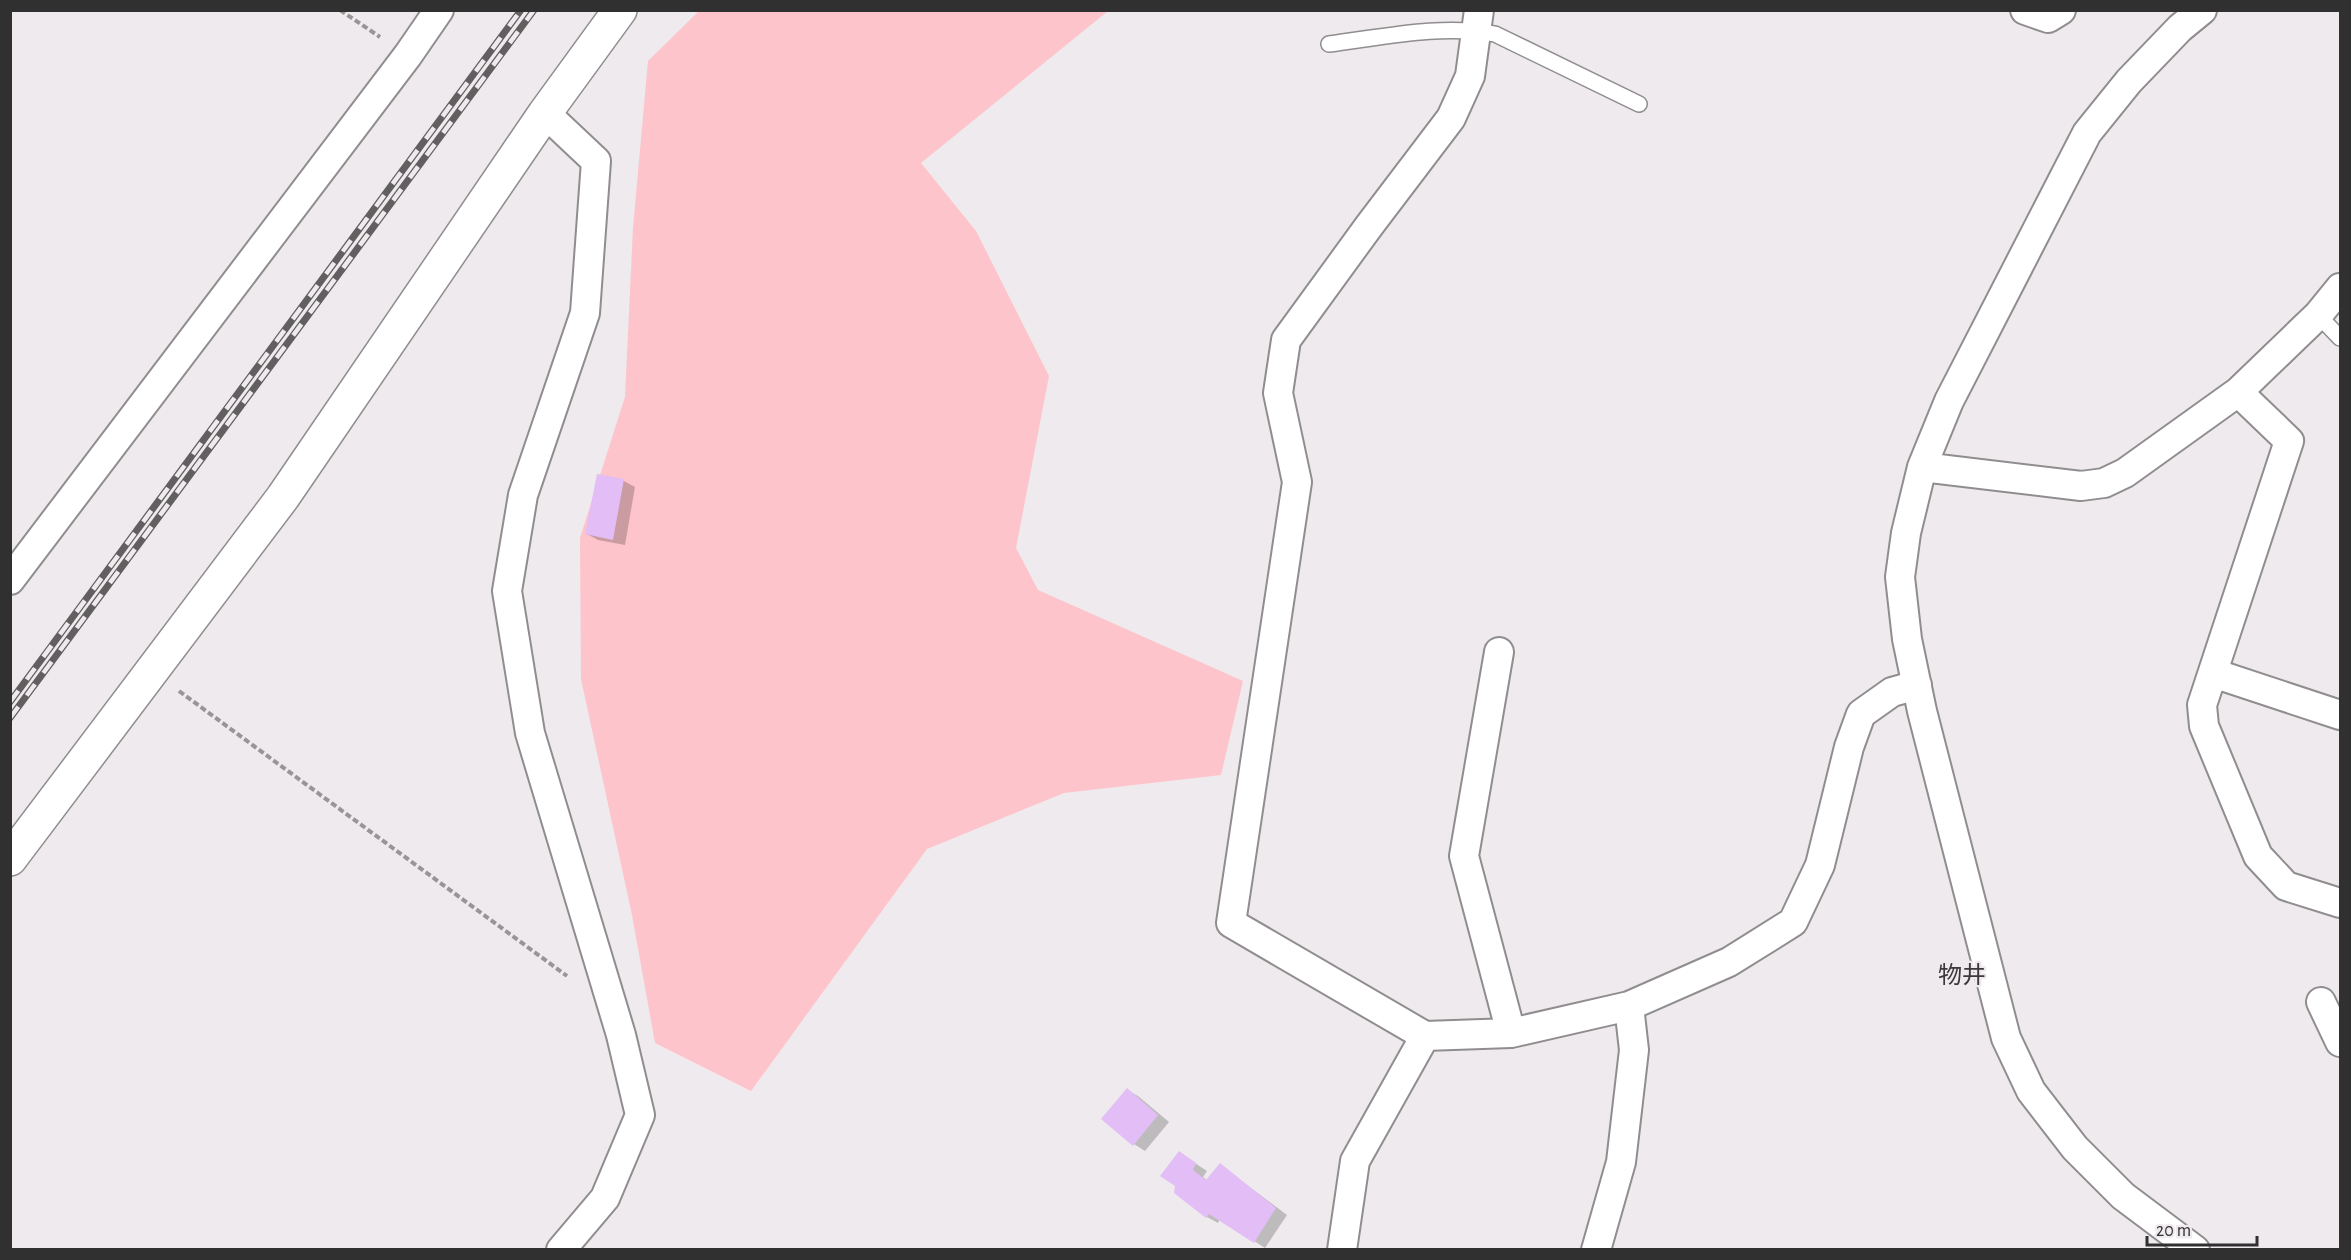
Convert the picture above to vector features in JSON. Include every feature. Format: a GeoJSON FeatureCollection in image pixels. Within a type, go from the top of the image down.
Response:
{"type":"FeatureCollection","features":[{"type":"Feature","properties":{"kind":"street"},"geometry":{"type":"LineString","coordinates":[[10,580],[408,55],[439,10]]}},
{"type":"Feature","properties":{"kind":"street"},"geometry":{"type":"LineString","coordinates":[[10,859],[283,496],[544,114],[620,10]]}},
{"type":"Feature","properties":{"kind":"street"},"geometry":{"type":"LineString","coordinates":[[2025,10],[2048,18],[2061,10]]}},
{"type":"Feature","properties":{"kind":"street"},"geometry":{"type":"LineString","coordinates":[[2195,1250],[2123,1196],[2075,1148],[2031,1091],[2006,1038],[1975,923],[1917,685],[1907,639],[1900,577],[1906,533],[1922,467],[1948,401],[2087,134],[2129,81],[2180,28],[2202,10]]}},
{"type":"Feature","properties":{"kind":"street"},"geometry":{"type":"LineString","coordinates":[[1477,21],[1470,76],[1451,118],[1286,340],[1278,393],[1297,482],[1231,923],[1425,1036],[1511,1033],[1629,1006],[1729,962],[1793,922],[1820,865],[1849,747],[1861,714],[1892,692],[1917,685]]}},
{"type":"Feature","properties":{"kind":"street"},"geometry":{"type":"LineString","coordinates":[[544,114],[596,161],[585,313],[523,495],[507,591],[530,733],[610,998],[640,1115],[605,1198],[561,1250]]}},
{"type":"Feature","properties":{"kind":"street"},"geometry":{"type":"LineString","coordinates":[[1922,467],[2081,486],[2104,483],[2124,473],[2238,392],[2318,315],[2340,288]]}},
{"type":"Feature","properties":{"kind":"street"},"geometry":{"type":"LineString","coordinates":[[2238,392],[2289,441],[2202,705],[2204,726],[2258,856],[2286,886],[2340,903]]}},
{"type":"Feature","properties":{"kind":"street"},"geometry":{"type":"LineString","coordinates":[[1499,652],[1464,856],[1511,1033]]}},
{"type":"Feature","properties":{"kind":"street"},"geometry":{"type":"LineString","coordinates":[[2213,673],[2340,715]]}},
{"type":"Feature","properties":{"kind":"street"},"geometry":{"type":"LineString","coordinates":[[2322,1002],[2340,1042]]}},
{"type":"Feature","properties":{"kind":"street"},"geometry":{"type":"LineString","coordinates":[[1596,1250],[1621,1162],[1634,1050],[1629,1006]]}},
{"type":"Feature","properties":{"kind":"street"},"geometry":{"type":"LineString","coordinates":[[1342,1250],[1356,1161],[1425,1036]]}},
{"type":"Feature","properties":{"kind":"lane"},"geometry":{"type":"LineString","coordinates":[[1329,44],[1446,30],[1477,21],[1496,34],[1639,104]]}},
{"type":"Feature","properties":{"kind":"lane"},"geometry":{"type":"LineString","coordinates":[[2318,315],[2340,338]]}},
{"type":"Feature","properties":{"kind":"path"},"geometry":{"type":"LineString","coordinates":[[340,10],[408,55]]}},
{"type":"Feature","properties":{"kind":"path"},"geometry":{"type":"LineString","coordinates":[[174,687],[596,997],[610,998]]}},
{"type":"Feature","properties":{"kind":"shaded area"},"geometry":{"type":"Polygon","coordinates":[[[699,11],[1108,11],[921,163],[976,231],[1049,376],[1016,548],[1038,590],[1243,681],[1221,775],[1064,793],[927,849],[751,1091],[655,1043],[632,915],[581,679],[580,538],[625,397],[633,228],[648,61],[699,11]]]}},
{"type":"Feature","properties":{"kind":"building"},"geometry":{"type":"Polygon","coordinates":[[[597,474],[624,479],[613,540],[585,534],[597,474]]]}},
{"type":"Feature","properties":{"kind":"building"},"geometry":{"type":"Polygon","coordinates":[[[1127,1088],[1158,1115],[1133,1146],[1101,1119],[1127,1088]]]}},
{"type":"Feature","properties":{"kind":"building"},"geometry":{"type":"Polygon","coordinates":[[[1179,1151],[1196,1163],[1193,1170],[1206,1180],[1220,1163],[1276,1208],[1254,1243],[1209,1214],[1206,1218],[1174,1193],[1175,1186],[1160,1176],[1179,1151]]]}},
{"type":"Feature","properties":{"kind":"railway"},"geometry":{"type":"LineString","coordinates":[[10,702],[521,10]]}},
{"type":"Feature","properties":{"kind":"railway"},"geometry":{"type":"LineString","coordinates":[[10,718],[534,10]]}},
{"type":"Feature","properties":{"kind":"district","name":"物井"},"geometry":{"type":"Point","coordinates":[1962,975]}}]}
